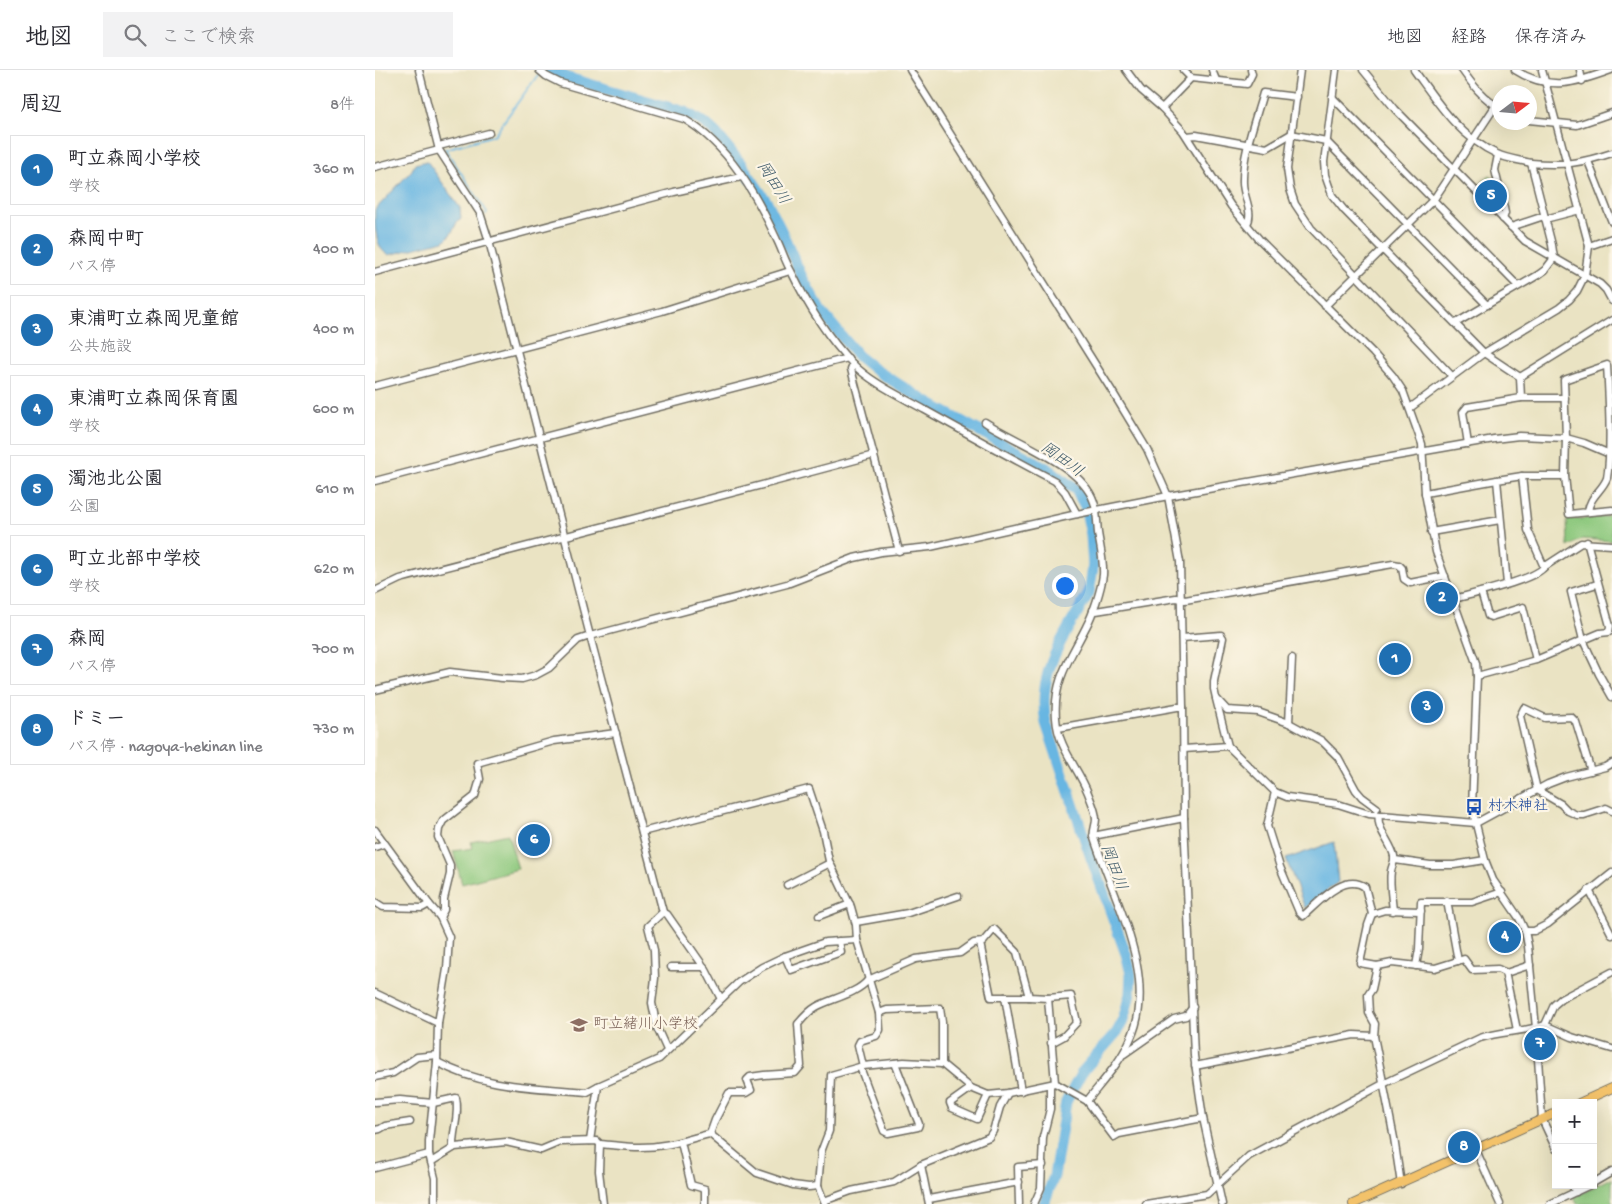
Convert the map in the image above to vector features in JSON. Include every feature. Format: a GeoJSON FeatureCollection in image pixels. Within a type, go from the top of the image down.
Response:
{"type":"FeatureCollection","features":[{"type":"Feature","properties":{"kind":"main road"},"geometry":{"type":"LineString","coordinates":[[1588,1099],[1612,1088]]}},
{"type":"Feature","properties":{"kind":"main road"},"geometry":{"type":"LineString","coordinates":[[1353,1204],[1371,1201],[1401,1184],[1552,1115]]}},
{"type":"Feature","properties":{"kind":"street"},"geometry":{"type":"LineString","coordinates":[[419,70],[439,148],[480,213],[489,241],[663,912],[648,926],[648,930],[655,957],[655,978],[651,1003],[657,1028],[667,1050]]}},
{"type":"Feature","properties":{"kind":"street"},"geometry":{"type":"LineString","coordinates":[[539,70],[560,83],[683,119],[700,129],[715,143],[761,207],[779,242],[790,271],[813,314],[853,364],[899,395],[1055,481],[1065,492],[1077,514]]}},
{"type":"Feature","properties":{"kind":"street"},"geometry":{"type":"LineString","coordinates":[[910,70],[1112,391],[1147,449],[1168,496],[1179,551],[1184,818],[1195,1066],[1203,1118],[1222,1204]]}},
{"type":"Feature","properties":{"kind":"street"},"geometry":{"type":"LineString","coordinates":[[1126,70],[1141,90],[1162,108],[1187,136],[1231,206],[1259,239],[1373,353],[1393,376],[1403,391],[1410,408],[1423,452],[1425,493],[1436,552],[1476,663],[1473,808],[1485,860],[1493,880],[1519,918],[1525,931],[1536,1028],[1542,1119],[1554,1144]]}},
{"type":"Feature","properties":{"kind":"street"},"geometry":{"type":"LineString","coordinates":[[1183,70],[1191,78],[1247,84],[1252,74],[1251,70]]}},
{"type":"Feature","properties":{"kind":"street"},"geometry":{"type":"LineString","coordinates":[[1212,70],[1216,80]]}},
{"type":"Feature","properties":{"kind":"street"},"geometry":{"type":"LineString","coordinates":[[1300,70],[1287,169],[1290,189],[1295,204],[1311,228],[1452,376]]}},
{"type":"Feature","properties":{"kind":"street"},"geometry":{"type":"LineString","coordinates":[[1336,70],[1326,141],[1325,175],[1332,195],[1344,210],[1484,353],[1520,377]]}},
{"type":"Feature","properties":{"kind":"street"},"geometry":{"type":"LineString","coordinates":[[1363,70],[1395,109],[1525,241],[1600,284],[1612,301]]}},
{"type":"Feature","properties":{"kind":"street"},"geometry":{"type":"LineString","coordinates":[[1413,70],[1448,118],[1472,139],[1498,155],[1531,163],[1568,164],[1589,161],[1612,153]]}},
{"type":"Feature","properties":{"kind":"street"},"geometry":{"type":"LineString","coordinates":[[1462,70],[1473,85],[1492,102]]}},
{"type":"Feature","properties":{"kind":"street"},"geometry":{"type":"LineString","coordinates":[[1515,70],[1533,80],[1564,84],[1582,81],[1611,70]]}},
{"type":"Feature","properties":{"kind":"street"},"geometry":{"type":"LineString","coordinates":[[1410,408],[1484,353],[1559,308],[1577,291],[1585,275],[1589,246],[1542,70]]}},
{"type":"Feature","properties":{"kind":"street"},"geometry":{"type":"LineString","coordinates":[[1580,70],[1582,81]]}},
{"type":"Feature","properties":{"kind":"street"},"geometry":{"type":"LineString","coordinates":[[1162,108],[1191,78]]}},
{"type":"Feature","properties":{"kind":"street"},"geometry":{"type":"LineString","coordinates":[[1247,224],[1250,214],[1243,183],[1249,145],[1263,93],[1297,97]]}},
{"type":"Feature","properties":{"kind":"street"},"geometry":{"type":"LineString","coordinates":[[1333,97],[1518,286]]}},
{"type":"Feature","properties":{"kind":"street"},"geometry":{"type":"LineString","coordinates":[[1325,306],[1434,199],[1472,139],[1492,113]]}},
{"type":"Feature","properties":{"kind":"street"},"geometry":{"type":"LineString","coordinates":[[1537,121],[1577,125],[1612,113]]}},
{"type":"Feature","properties":{"kind":"street"},"geometry":{"type":"LineString","coordinates":[[375,167],[489,133]]}},
{"type":"Feature","properties":{"kind":"street"},"geometry":{"type":"LineString","coordinates":[[1187,136],[1196,135],[1267,148],[1291,134],[1326,141],[1487,305]]}},
{"type":"Feature","properties":{"kind":"street"},"geometry":{"type":"LineString","coordinates":[[1498,155],[1495,170],[1505,208],[1503,219]]}},
{"type":"Feature","properties":{"kind":"street"},"geometry":{"type":"LineString","coordinates":[[1589,161],[1612,222]]}},
{"type":"Feature","properties":{"kind":"street"},"geometry":{"type":"LineString","coordinates":[[1456,324],[1538,276],[1554,258],[1531,163]]}},
{"type":"Feature","properties":{"kind":"street"},"geometry":{"type":"LineString","coordinates":[[375,272],[674,192],[741,178]]}},
{"type":"Feature","properties":{"kind":"street"},"geometry":{"type":"LineString","coordinates":[[1511,227],[1580,210]]}},
{"type":"Feature","properties":{"kind":"street"},"geometry":{"type":"LineString","coordinates":[[1589,246],[1612,238]]}},
{"type":"Feature","properties":{"kind":"street"},"geometry":{"type":"LineString","coordinates":[[375,386],[662,311],[790,271]]}},
{"type":"Feature","properties":{"kind":"street"},"geometry":{"type":"LineString","coordinates":[[1520,377],[1612,320]]}},
{"type":"Feature","properties":{"kind":"street"},"geometry":{"type":"LineString","coordinates":[[375,481],[848,358]]}},
{"type":"Feature","properties":{"kind":"street"},"geometry":{"type":"LineString","coordinates":[[853,364],[851,369],[899,551]]}},
{"type":"Feature","properties":{"kind":"street"},"geometry":{"type":"LineString","coordinates":[[1589,512],[1590,501],[1607,478],[1612,455],[1610,364],[1565,380],[1565,476],[1569,514],[1612,510]]}},
{"type":"Feature","properties":{"kind":"street"},"geometry":{"type":"LineString","coordinates":[[1520,377],[1521,398]]}},
{"type":"Feature","properties":{"kind":"street"},"geometry":{"type":"LineString","coordinates":[[1468,444],[1463,412],[1467,407],[1521,398],[1565,398]]}},
{"type":"Feature","properties":{"kind":"street"},"geometry":{"type":"LineString","coordinates":[[985,422],[1002,434],[1040,452],[1067,469],[1087,490],[1093,499],[1095,510],[1103,575],[1086,628],[1065,664],[1059,682],[1055,711],[1057,728],[1067,755],[1087,790],[1092,804],[1096,819],[1093,836],[1127,929],[1139,973],[1140,994],[1136,1026],[1123,1054],[1087,1101]]}},
{"type":"Feature","properties":{"kind":"street"},"geometry":{"type":"LineString","coordinates":[[375,690],[450,672],[522,679],[536,675],[549,668],[578,640],[787,584],[854,558],[881,552],[930,547],[1095,510],[1168,496],[1519,436],[1566,438],[1584,443],[1612,455]]}},
{"type":"Feature","properties":{"kind":"street"},"geometry":{"type":"LineString","coordinates":[[375,591],[400,579],[711,500],[873,455]]}},
{"type":"Feature","properties":{"kind":"street"},"geometry":{"type":"LineString","coordinates":[[1425,493],[1521,476],[1565,476]]}},
{"type":"Feature","properties":{"kind":"street"},"geometry":{"type":"LineString","coordinates":[[1521,476],[1528,530],[1543,567]]}},
{"type":"Feature","properties":{"kind":"street"},"geometry":{"type":"LineString","coordinates":[[1497,480],[1507,584]]}},
{"type":"Feature","properties":{"kind":"street"},"geometry":{"type":"LineString","coordinates":[[1431,532],[1500,520]]}},
{"type":"Feature","properties":{"kind":"street"},"geometry":{"type":"LineString","coordinates":[[1477,676],[1536,660],[1600,633],[1609,632],[1610,620],[1597,584],[1587,542]]}},
{"type":"Feature","properties":{"kind":"street"},"geometry":{"type":"LineString","coordinates":[[1454,598],[1481,592],[1540,572],[1543,567],[1581,543],[1612,545]]}},
{"type":"Feature","properties":{"kind":"street"},"geometry":{"type":"LineString","coordinates":[[1093,610],[1176,598],[1185,600],[1393,564],[1399,565],[1402,568],[1404,579],[1410,583],[1445,576]]}},
{"type":"Feature","properties":{"kind":"street"},"geometry":{"type":"LineString","coordinates":[[1597,584],[1571,592],[1583,640],[1612,697]]}},
{"type":"Feature","properties":{"kind":"street"},"geometry":{"type":"LineString","coordinates":[[1481,592],[1488,616],[1491,617],[1523,607],[1536,660]]}},
{"type":"Feature","properties":{"kind":"street"},"geometry":{"type":"LineString","coordinates":[[1182,638],[1218,634],[1222,637],[1214,681],[1216,698],[1228,746],[1275,792],[1287,797],[1378,812],[1477,823],[1548,784],[1612,763]]}},
{"type":"Feature","properties":{"kind":"street"},"geometry":{"type":"LineString","coordinates":[[1289,723],[1292,658]]}},
{"type":"Feature","properties":{"kind":"street"},"geometry":{"type":"LineString","coordinates":[[1216,698],[1227,710],[1258,712],[1289,723],[1333,750],[1356,790],[1378,812],[1378,821],[1391,846],[1395,860],[1391,870],[1393,911]]}},
{"type":"Feature","properties":{"kind":"street"},"geometry":{"type":"LineString","coordinates":[[1057,728],[1183,707]]}},
{"type":"Feature","properties":{"kind":"street"},"geometry":{"type":"LineString","coordinates":[[1591,771],[1575,722],[1571,717],[1545,718],[1524,708],[1520,716],[1537,790],[1577,815],[1584,815],[1606,808],[1612,811]]}},
{"type":"Feature","properties":{"kind":"street"},"geometry":{"type":"LineString","coordinates":[[440,916],[444,910],[450,865],[438,837],[439,829],[443,821],[475,796],[480,779],[477,763],[554,741],[616,733]]}},
{"type":"Feature","properties":{"kind":"street"},"geometry":{"type":"LineString","coordinates":[[1184,748],[1228,746]]}},
{"type":"Feature","properties":{"kind":"street"},"geometry":{"type":"LineString","coordinates":[[642,832],[809,789],[823,831],[830,863],[850,904],[857,940],[879,1013],[880,1030],[876,1036],[860,1041],[858,1045],[862,1066],[884,1131],[888,1133],[918,1127],[919,1124],[895,1063]]}},
{"type":"Feature","properties":{"kind":"street"},"geometry":{"type":"LineString","coordinates":[[1275,792],[1267,826],[1280,867],[1299,912],[1303,916],[1329,893],[1342,885],[1352,882],[1359,883],[1365,887],[1372,914],[1360,963],[1377,966],[1392,963],[1435,968],[1464,958],[1472,970],[1498,969],[1505,972],[1513,972],[1530,965]]}},
{"type":"Feature","properties":{"kind":"street"},"geometry":{"type":"LineString","coordinates":[[1093,836],[1184,818]]}},
{"type":"Feature","properties":{"kind":"street"},"geometry":{"type":"LineString","coordinates":[[375,830],[429,904],[440,916],[449,937],[449,949],[438,1023],[437,1059],[429,1141],[429,1154],[435,1178],[435,1204]]}},
{"type":"Feature","properties":{"kind":"street"},"geometry":{"type":"LineString","coordinates":[[375,846],[384,844]]}},
{"type":"Feature","properties":{"kind":"street"},"geometry":{"type":"LineString","coordinates":[[1395,860],[1430,865],[1454,865],[1485,860]]}},
{"type":"Feature","properties":{"kind":"street"},"geometry":{"type":"LineString","coordinates":[[787,885],[830,863]]}},
{"type":"Feature","properties":{"kind":"street"},"geometry":{"type":"LineString","coordinates":[[1525,931],[1535,931],[1548,924],[1612,873]]}},
{"type":"Feature","properties":{"kind":"street"},"geometry":{"type":"LineString","coordinates":[[1589,890],[1612,935]]}},
{"type":"Feature","properties":{"kind":"street"},"geometry":{"type":"LineString","coordinates":[[1416,966],[1419,949],[1421,902],[1471,902],[1501,892]]}},
{"type":"Feature","properties":{"kind":"street"},"geometry":{"type":"LineString","coordinates":[[855,922],[908,913],[958,896]]}},
{"type":"Feature","properties":{"kind":"street"},"geometry":{"type":"LineString","coordinates":[[1447,901],[1458,960]]}},
{"type":"Feature","properties":{"kind":"street"},"geometry":{"type":"LineString","coordinates":[[375,902],[383,907],[422,908],[429,904]]}},
{"type":"Feature","properties":{"kind":"street"},"geometry":{"type":"LineString","coordinates":[[819,916],[850,904]]}},
{"type":"Feature","properties":{"kind":"street"},"geometry":{"type":"LineString","coordinates":[[1372,914],[1385,910],[1421,911]]}},
{"type":"Feature","properties":{"kind":"street"},"geometry":{"type":"LineString","coordinates":[[664,913],[667,914],[704,967],[721,999]]}},
{"type":"Feature","properties":{"kind":"street"},"geometry":{"type":"LineString","coordinates":[[710,1134],[729,1093],[746,1093],[751,1090],[747,1080],[750,1077],[764,1074],[795,1074],[798,1071],[801,1066],[798,1024],[815,1007],[843,996],[865,984],[868,980],[916,959],[960,953],[974,943],[983,942],[994,929],[1017,952],[1029,997]]}},
{"type":"Feature","properties":{"kind":"street"},"geometry":{"type":"LineString","coordinates":[[375,1077],[393,1073],[417,1057],[437,1059],[456,1073],[511,1086],[587,1092],[659,1059],[721,999],[745,978],[762,967],[785,956],[825,942],[857,940]]}},
{"type":"Feature","properties":{"kind":"street"},"geometry":{"type":"LineString","coordinates":[[785,956],[791,970],[841,952],[839,941]]}},
{"type":"Feature","properties":{"kind":"street"},"geometry":{"type":"LineString","coordinates":[[979,943],[991,997],[1048,998],[1071,996],[1077,1022],[1064,1036],[1051,1043]]}},
{"type":"Feature","properties":{"kind":"street"},"geometry":{"type":"LineString","coordinates":[[1377,966],[1368,995],[1369,1013],[1375,1024],[1374,1036],[1401,1184]]}},
{"type":"Feature","properties":{"kind":"street"},"geometry":{"type":"LineString","coordinates":[[671,967],[704,967]]}},
{"type":"Feature","properties":{"kind":"street"},"geometry":{"type":"LineString","coordinates":[[1505,972],[1517,1030]]}},
{"type":"Feature","properties":{"kind":"street"},"geometry":{"type":"LineString","coordinates":[[1545,1025],[1554,1005],[1561,999],[1612,972]]}},
{"type":"Feature","properties":{"kind":"street"},"geometry":{"type":"LineString","coordinates":[[375,993],[438,1023]]}},
{"type":"Feature","properties":{"kind":"street"},"geometry":{"type":"LineString","coordinates":[[1005,997],[1021,1090]]}},
{"type":"Feature","properties":{"kind":"street"},"geometry":{"type":"LineString","coordinates":[[1034,1204],[1041,1188],[1043,1137],[1055,1085],[1048,998]]}},
{"type":"Feature","properties":{"kind":"street"},"geometry":{"type":"LineString","coordinates":[[1123,1054],[1174,1019],[1186,1016],[1193,1007]]}},
{"type":"Feature","properties":{"kind":"street"},"geometry":{"type":"LineString","coordinates":[[879,1013],[887,1010],[940,1008],[942,1064]]}},
{"type":"Feature","properties":{"kind":"street"},"geometry":{"type":"LineString","coordinates":[[1147,1204],[1207,1194],[1249,1156],[1383,1084],[1492,1034],[1545,1025],[1572,1037],[1612,1049]]}},
{"type":"Feature","properties":{"kind":"street"},"geometry":{"type":"LineString","coordinates":[[1195,1066],[1354,1035],[1374,1036]]}},
{"type":"Feature","properties":{"kind":"street"},"geometry":{"type":"LineString","coordinates":[[1008,1093],[1000,1106],[993,1131],[989,1137],[921,1164],[894,1182],[851,1192],[824,1202],[818,1186],[821,1152],[829,1131],[831,1075],[862,1066],[904,1062],[942,1064],[971,1088],[988,1095],[1055,1085],[1077,1094],[1087,1101],[1114,1137],[1119,1134],[1203,1118]]}},
{"type":"Feature","properties":{"kind":"street"},"geometry":{"type":"LineString","coordinates":[[591,1141],[597,1086]]}},
{"type":"Feature","properties":{"kind":"street"},"geometry":{"type":"LineString","coordinates":[[971,1088],[950,1103],[951,1108],[977,1119],[988,1095]]}},
{"type":"Feature","properties":{"kind":"street"},"geometry":{"type":"LineString","coordinates":[[375,1102],[400,1100],[433,1103],[456,1098],[456,1120],[452,1138],[453,1148]]}},
{"type":"Feature","properties":{"kind":"street"},"geometry":{"type":"LineString","coordinates":[[375,1130],[380,1130],[385,1126],[410,1122]]}},
{"type":"Feature","properties":{"kind":"street"},"geometry":{"type":"LineString","coordinates":[[431,1162],[453,1148],[506,1142],[541,1150],[560,1142],[591,1141],[597,1141],[600,1144],[645,1148],[681,1142],[697,1136],[710,1134],[757,1174],[793,1185],[809,1188],[818,1186]]}},
{"type":"Feature","properties":{"kind":"street"},"geometry":{"type":"LineString","coordinates":[[681,1142],[691,1186],[705,1189],[705,1204]]}},
{"type":"Feature","properties":{"kind":"street"},"geometry":{"type":"LineString","coordinates":[[600,1144],[599,1171],[603,1204]]}},
{"type":"Feature","properties":{"kind":"street"},"geometry":{"type":"LineString","coordinates":[[1476,1150],[1500,1204]]}},
{"type":"Feature","properties":{"kind":"street"},"geometry":{"type":"LineString","coordinates":[[375,1168],[429,1154]]}},
{"type":"Feature","properties":{"kind":"street"},"geometry":{"type":"LineString","coordinates":[[921,1164],[929,1202],[1019,1182]]}},
{"type":"Feature","properties":{"kind":"street"},"geometry":{"type":"LineString","coordinates":[[1019,1204],[1018,1167],[1043,1165]]}},
{"type":"Feature","properties":{"kind":"street"},"geometry":{"type":"LineString","coordinates":[[1597,1181],[1612,1172]]}},
{"type":"Feature","properties":{"kind":"street"},"geometry":{"type":"LineString","coordinates":[[1550,1204],[1582,1189]]}},
{"type":"Feature","properties":{"kind":"green space"},"geometry":{"type":"Polygon","coordinates":[[[1490,175],[1498,190],[1498,206],[1495,206],[1478,190],[1478,187],[1490,175]]]}},
{"type":"Feature","properties":{"kind":"green space"},"geometry":{"type":"Polygon","coordinates":[[[1612,516],[1612,541],[1582,539],[1568,547],[1567,520],[1612,516]]]}},
{"type":"Feature","properties":{"kind":"green space"},"geometry":{"type":"Polygon","coordinates":[[[508,834],[518,869],[462,884],[453,851],[473,848],[471,842],[508,834]]]}},
{"type":"Feature","properties":{"kind":"green space"},"geometry":{"type":"Polygon","coordinates":[[[1612,1178],[1612,1204],[1577,1204],[1574,1197],[1590,1189],[1597,1189],[1597,1186],[1612,1178]]]}},
{"type":"Feature","properties":{"kind":"water"},"geometry":{"type":"Polygon","coordinates":[[[427,161],[460,208],[461,219],[458,220],[451,234],[444,241],[389,255],[384,252],[378,243],[375,210],[412,170],[415,164],[427,161]]]}},
{"type":"Feature","properties":{"kind":"water"},"geometry":{"type":"Polygon","coordinates":[[[1334,842],[1338,882],[1305,908],[1286,859],[1334,842]]]}},
{"type":"Feature","properties":{"kind":"waterway","name":"岡田川"},"geometry":{"type":"LineString","coordinates":[[549,70],[572,79],[685,112],[705,123],[716,133],[742,165],[767,202],[802,277],[820,310],[859,357],[874,369],[927,402],[1052,471],[1076,490],[1085,506],[1091,535],[1093,567],[1089,593],[1054,655],[1045,687],[1044,705],[1046,723],[1090,855],[1126,954],[1131,974],[1130,994],[1123,1021],[1117,1032],[1082,1072],[1066,1102],[1054,1176],[1044,1204]]}},
{"type":"Feature","properties":{"kind":"waterway"},"geometry":{"type":"LineString","coordinates":[[486,214],[487,212],[445,149],[494,135],[540,72]]}},
{"type":"Feature","properties":{"kind":"place","name":"濁池北公園"},"geometry":{"type":"Point","coordinates":[1491,196]}},
{"type":"Feature","properties":{"kind":"place","name":"森岡中町"},"geometry":{"type":"Point","coordinates":[1442,598]}},
{"type":"Feature","properties":{"kind":"place","name":"町立森岡小学校"},"geometry":{"type":"Point","coordinates":[1395,659]}},
{"type":"Feature","properties":{"kind":"place","name":"東浦町立森岡児童館"},"geometry":{"type":"Point","coordinates":[1427,707]}},
{"type":"Feature","properties":{"kind":"place","name":"村木神社"},"geometry":{"type":"Point","coordinates":[1474,807]}},
{"type":"Feature","properties":{"kind":"place","name":"町立北部中学校"},"geometry":{"type":"Point","coordinates":[534,840]}},
{"type":"Feature","properties":{"kind":"place","name":"東浦町立森岡保育園"},"geometry":{"type":"Point","coordinates":[1505,937]}},
{"type":"Feature","properties":{"kind":"place","name":"町立緒川小学校"},"geometry":{"type":"Point","coordinates":[579,1025]}},
{"type":"Feature","properties":{"kind":"place","name":"森岡"},"geometry":{"type":"Point","coordinates":[1540,1044]}},
{"type":"Feature","properties":{"kind":"place","name":"ドミー"},"geometry":{"type":"Point","coordinates":[1464,1147]}}]}
